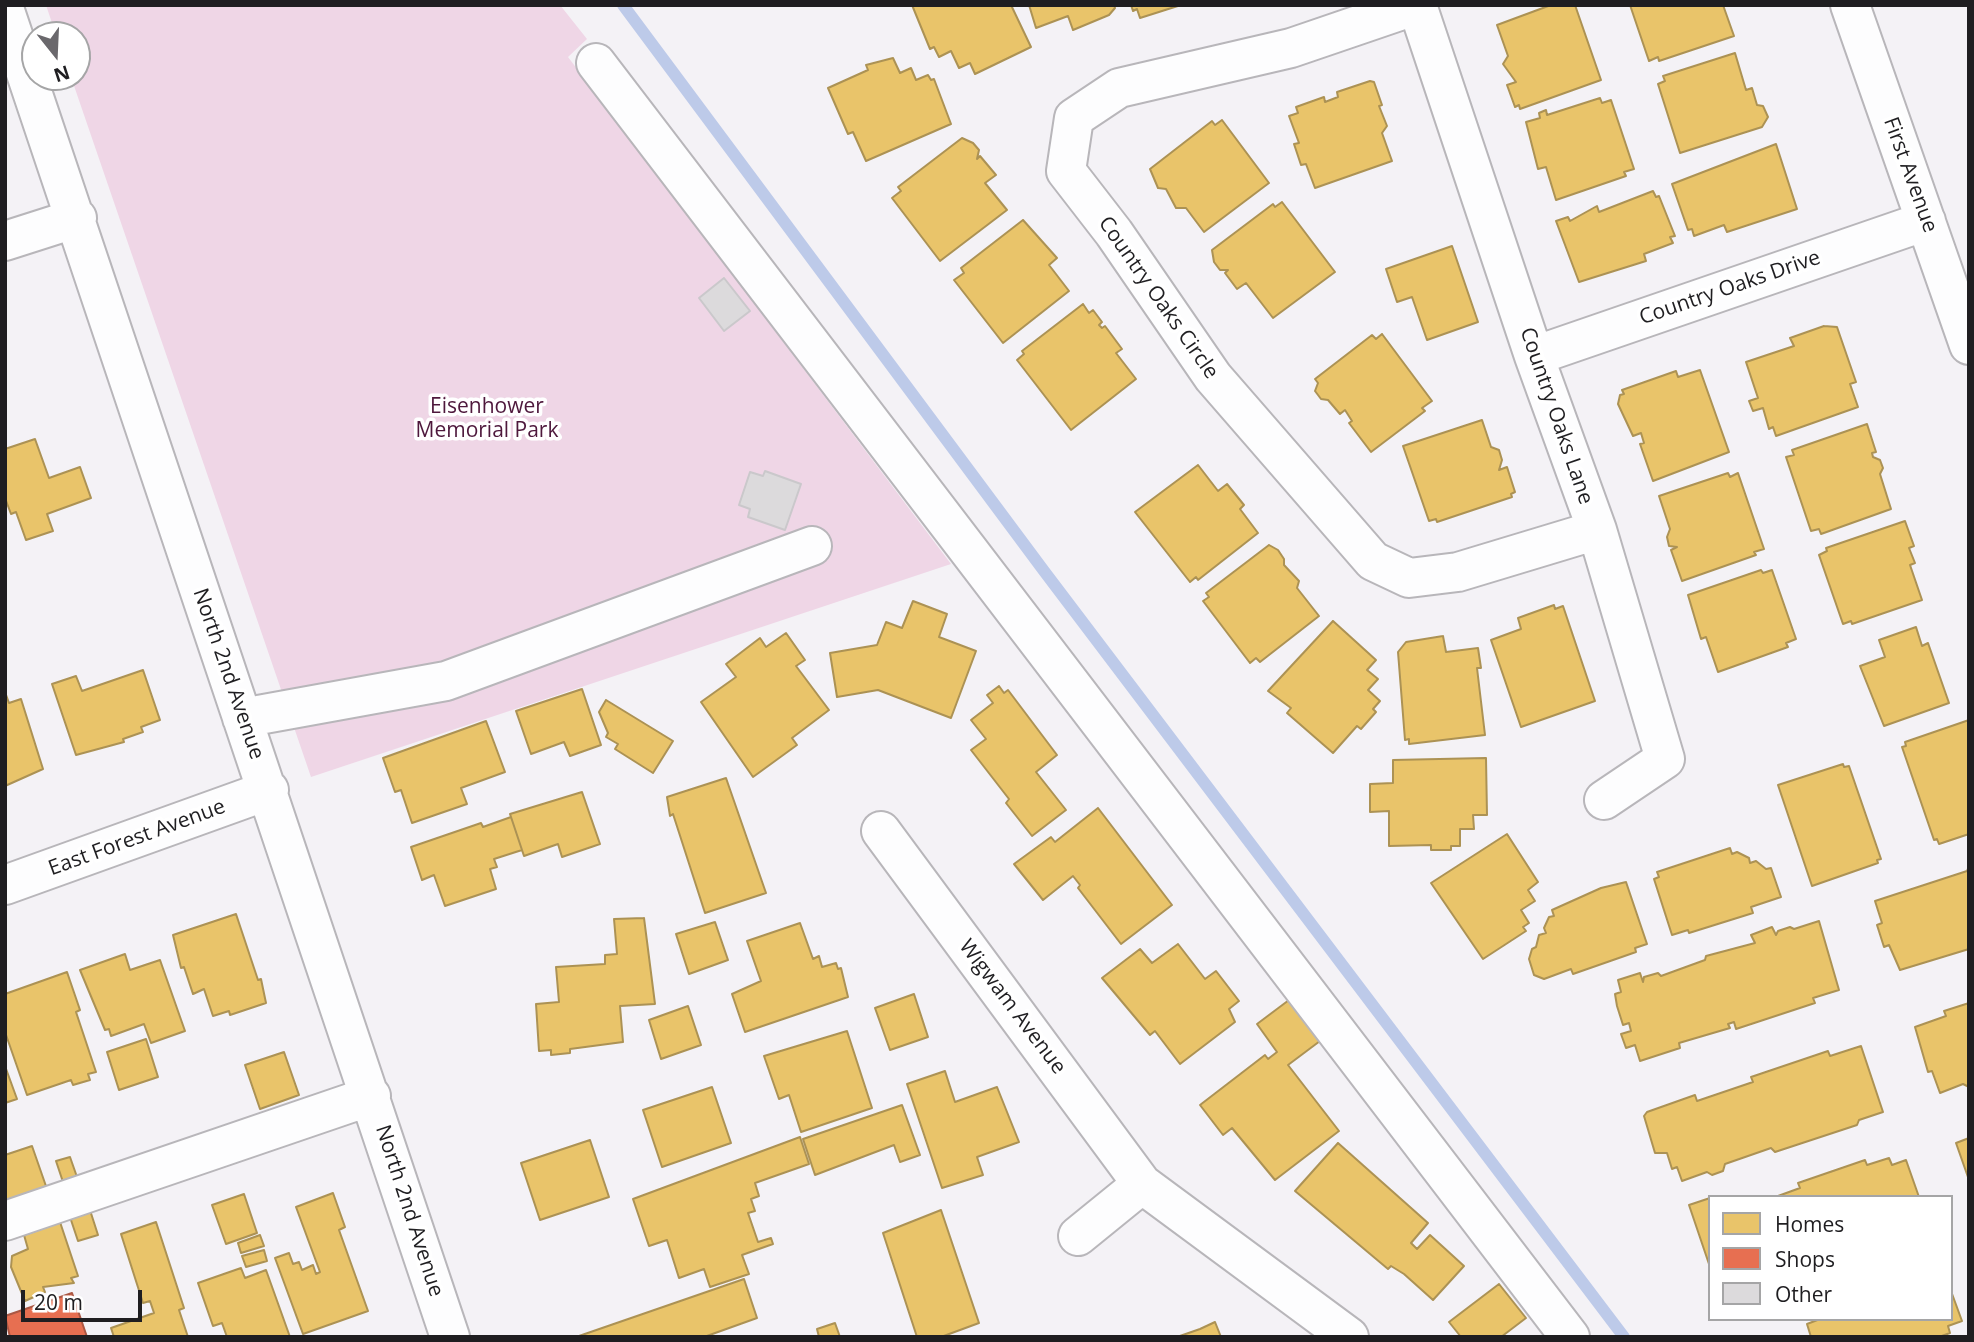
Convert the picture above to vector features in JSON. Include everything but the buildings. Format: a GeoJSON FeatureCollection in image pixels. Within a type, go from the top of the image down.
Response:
{"type":"FeatureCollection","features":[{"type":"Feature","properties":{"kind":"street","name":"Country Oaks Lane"},"geometry":{"type":"LineString","coordinates":[[1417,5],[1534,356],[1597,530],[1665,760],[1604,800]]}},
{"type":"Feature","properties":{"kind":"street","name":"Country Oaks Circle"},"geometry":{"type":"LineString","coordinates":[[1417,5],[1291,48],[1119,88],[1074,118],[1066,171],[1114,233],[1213,377],[1373,561],[1409,578],[1458,572],[1597,530]]}},
{"type":"Feature","properties":{"kind":"street","name":"First Avenue"},"geometry":{"type":"LineString","coordinates":[[1850,5],[1969,345]]}},
{"type":"Feature","properties":{"kind":"street","name":"North 2nd Avenue"},"geometry":{"type":"LineString","coordinates":[[5,11],[77,218],[242,718],[269,790],[450,1337]]}},
{"type":"Feature","properties":{"kind":"street"},"geometry":{"type":"LineString","coordinates":[[596,63],[1570,1337]]}},
{"type":"Feature","properties":{"kind":"street"},"geometry":{"type":"LineString","coordinates":[[5,241],[77,218]]}},
{"type":"Feature","properties":{"kind":"street","name":"Country Oaks Drive"},"geometry":{"type":"LineString","coordinates":[[1534,356],[1926,221]]}},
{"type":"Feature","properties":{"kind":"street"},"geometry":{"type":"LineString","coordinates":[[242,718],[446,681],[812,546]]}},
{"type":"Feature","properties":{"kind":"street","name":"East Forest Avenue"},"geometry":{"type":"LineString","coordinates":[[5,885],[269,790]]}},
{"type":"Feature","properties":{"kind":"street","name":"Wigwam Avenue"},"geometry":{"type":"LineString","coordinates":[[881,831],[1142,1184],[1349,1337]]}},
{"type":"Feature","properties":{"kind":"street"},"geometry":{"type":"LineString","coordinates":[[5,1221],[371,1096]]}},
{"type":"Feature","properties":{"kind":"street"},"geometry":{"type":"LineString","coordinates":[[1078,1236],[1142,1184]]}},
{"type":"Feature","properties":{"kind":"green space","name":"Eisenhower Memorial Park"},"geometry":{"type":"Polygon","coordinates":[[[46,5],[560,5],[587,39],[568,57],[951,564],[311,777],[76,91],[91,91],[91,21],[51,21],[46,5]]]}},
{"type":"Feature","properties":{"kind":"waterway"},"geometry":{"type":"LineString","coordinates":[[623,5],[1044,571],[1624,1337]]}}]}
